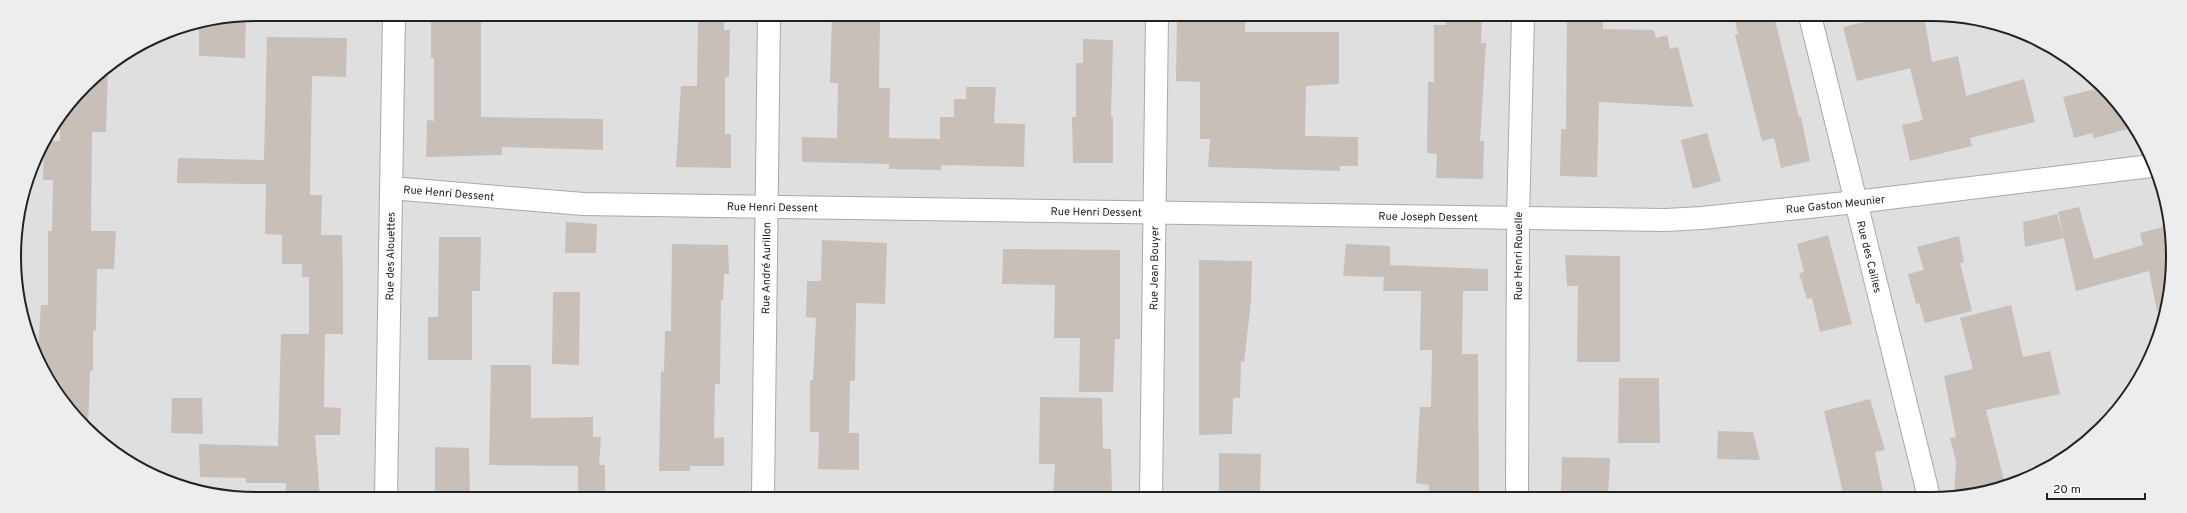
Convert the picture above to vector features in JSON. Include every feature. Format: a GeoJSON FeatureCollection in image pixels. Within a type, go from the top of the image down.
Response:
{"type":"FeatureCollection","features":[{"type":"Feature","properties":{"kind":"street","name":"Rue des Alouettes"},"geometry":{"type":"LineString","coordinates":[[386,492],[394,21]]}},
{"type":"Feature","properties":{"kind":"street","name":"Rue André Aurillon"},"geometry":{"type":"LineString","coordinates":[[763,492],[769,21]]}},
{"type":"Feature","properties":{"kind":"street","name":"Rue Jean Bouyer"},"geometry":{"type":"LineString","coordinates":[[1151,492],[1157,21]]}},
{"type":"Feature","properties":{"kind":"street","name":"Rue Henri Rouelle"},"geometry":{"type":"LineString","coordinates":[[1517,492],[1518,218],[1523,21]]}},
{"type":"Feature","properties":{"kind":"street","name":"Rue des Cailles"},"geometry":{"type":"LineString","coordinates":[[1811,21],[1928,492]]}},
{"type":"Feature","properties":{"kind":"street","name":"Rue Gaston Meunier"},"geometry":{"type":"LineString","coordinates":[[1518,218],[1702,218],[1856,202],[2148,166]]}},
{"type":"Feature","properties":{"kind":"street","name":"Rue Henri Dessent"},"geometry":{"type":"LineString","coordinates":[[391,188],[583,204],[1154,213],[1338,213]]}},
{"type":"Feature","properties":{"kind":"street","name":"Rue Joseph Dessent"},"geometry":{"type":"LineString","coordinates":[[1338,213],[1518,218]]}},
{"type":"Feature","properties":{"kind":"shaded area"},"geometry":{"type":"Polygon","coordinates":[[[1930,21],[1961,23],[2006,33],[2035,45],[2086,79],[2108,101],[2142,152],[2154,181],[2164,226],[2166,256],[2164,287],[2154,332],[2142,361],[2108,412],[2086,434],[2035,468],[2006,480],[1961,490],[1930,492],[256,492],[226,490],[181,480],[152,468],[101,434],[79,412],[45,361],[33,332],[23,287],[21,256],[23,226],[33,181],[45,152],[79,101],[101,79],[152,45],[181,33],[196,29],[226,23],[1930,21]]]}},
{"type":"Feature","properties":{"kind":"building"},"geometry":{"type":"Polygon","coordinates":[[[431,21],[481,21],[481,117],[603,119],[603,150],[502,147],[502,155],[426,157],[427,120],[434,121],[434,58],[431,58],[431,21]]]}},
{"type":"Feature","properties":{"kind":"building"},"geometry":{"type":"Polygon","coordinates":[[[698,21],[724,21],[724,30],[730,30],[729,77],[725,77],[725,134],[731,134],[731,168],[676,167],[681,86],[697,86],[698,21]]]}},
{"type":"Feature","properties":{"kind":"building"},"geometry":{"type":"Polygon","coordinates":[[[832,21],[880,21],[879,88],[890,88],[889,138],[940,139],[940,117],[954,117],[954,99],[966,99],[966,87],[996,87],[994,123],[1025,124],[1024,167],[941,165],[941,170],[889,169],[889,164],[802,162],[802,137],[837,138],[838,83],[830,83],[832,21]]]}},
{"type":"Feature","properties":{"kind":"building"},"geometry":{"type":"Polygon","coordinates":[[[1177,21],[1245,21],[1245,32],[1339,32],[1339,84],[1306,86],[1305,136],[1358,137],[1358,166],[1340,166],[1340,171],[1208,167],[1210,139],[1200,139],[1200,82],[1176,81],[1177,21]]]}},
{"type":"Feature","properties":{"kind":"building"},"geometry":{"type":"Polygon","coordinates":[[[1446,21],[1482,21],[1481,43],[1486,43],[1480,141],[1484,141],[1483,179],[1436,178],[1437,154],[1427,153],[1428,82],[1434,82],[1434,25],[1446,25],[1446,21]]]}},
{"type":"Feature","properties":{"kind":"building"},"geometry":{"type":"Polygon","coordinates":[[[1567,21],[1603,21],[1603,29],[1654,30],[1656,38],[1667,35],[1670,49],[1678,47],[1693,107],[1599,102],[1597,177],[1560,176],[1561,129],[1566,129],[1567,21]]]}},
{"type":"Feature","properties":{"kind":"building"},"geometry":{"type":"Polygon","coordinates":[[[1735,21],[1775,21],[1799,117],[1801,117],[1810,161],[1781,168],[1774,138],[1762,141],[1735,35],[1738,34],[1735,21]]]}},
{"type":"Feature","properties":{"kind":"building"},"geometry":{"type":"Polygon","coordinates":[[[1868,21],[1925,21],[1932,62],[1958,56],[1966,96],[2024,79],[2035,122],[1970,138],[1972,146],[1910,161],[1902,125],[1923,120],[1910,68],[1857,81],[1843,27],[1868,21]]]}},
{"type":"Feature","properties":{"kind":"building"},"geometry":{"type":"Polygon","coordinates":[[[246,22],[245,58],[199,56],[199,28],[226,23],[246,22]]]}},
{"type":"Feature","properties":{"kind":"building"},"geometry":{"type":"Polygon","coordinates":[[[267,37],[347,38],[346,77],[312,76],[310,195],[322,195],[321,235],[342,235],[343,278],[343,334],[325,334],[324,407],[341,408],[340,435],[315,435],[320,492],[286,492],[286,483],[246,483],[246,478],[200,477],[199,444],[278,446],[281,334],[309,334],[309,277],[302,277],[302,264],[282,264],[282,235],[265,234],[266,184],[177,183],[178,158],[264,160],[267,37]]]}},
{"type":"Feature","properties":{"kind":"building"},"geometry":{"type":"Polygon","coordinates":[[[1083,39],[1113,40],[1111,117],[1113,117],[1113,163],[1073,163],[1072,117],[1076,117],[1076,63],[1083,63],[1083,39]]]}},
{"type":"Feature","properties":{"kind":"building"},"geometry":{"type":"Polygon","coordinates":[[[108,74],[106,132],[92,132],[91,231],[116,231],[114,269],[97,269],[96,330],[93,331],[93,371],[90,371],[88,421],[79,412],[61,387],[45,361],[38,345],[41,305],[48,305],[48,231],[52,231],[53,180],[43,180],[44,155],[52,141],[60,141],[60,128],[70,113],[79,101],[108,74]]]}},
{"type":"Feature","properties":{"kind":"building"},"geometry":{"type":"Polygon","coordinates":[[[2096,89],[2108,101],[2128,129],[2094,138],[2092,133],[2074,138],[2063,97],[2096,89]]]}},
{"type":"Feature","properties":{"kind":"building"},"geometry":{"type":"Polygon","coordinates":[[[1707,133],[1721,181],[1693,189],[1681,140],[1707,133]]]}},
{"type":"Feature","properties":{"kind":"building"},"geometry":{"type":"Polygon","coordinates":[[[2079,207],[2094,259],[2143,245],[2140,233],[2164,227],[2166,256],[2164,287],[2159,310],[2157,311],[2149,271],[2076,291],[2058,212],[2079,207]]]}},
{"type":"Feature","properties":{"kind":"building"},"geometry":{"type":"Polygon","coordinates":[[[2057,214],[2064,238],[2025,247],[2023,222],[2057,214]]]}},
{"type":"Feature","properties":{"kind":"building"},"geometry":{"type":"Polygon","coordinates":[[[566,222],[597,224],[596,253],[565,253],[566,222]]]}},
{"type":"Feature","properties":{"kind":"building"},"geometry":{"type":"Polygon","coordinates":[[[1828,235],[1852,324],[1820,332],[1812,298],[1807,299],[1799,273],[1804,272],[1797,244],[1828,235]]]}},
{"type":"Feature","properties":{"kind":"building"},"geometry":{"type":"Polygon","coordinates":[[[1959,236],[1964,262],[1960,263],[1972,311],[1925,323],[1919,303],[1916,304],[1908,274],[1924,270],[1917,247],[1959,236]]]}},
{"type":"Feature","properties":{"kind":"building"},"geometry":{"type":"Polygon","coordinates":[[[439,237],[481,237],[480,291],[472,291],[472,360],[428,360],[428,317],[438,317],[439,237]]]}},
{"type":"Feature","properties":{"kind":"building"},"geometry":{"type":"Polygon","coordinates":[[[822,240],[887,243],[885,304],[856,303],[855,381],[850,381],[849,433],[859,433],[859,470],[818,469],[819,432],[810,432],[810,380],[813,380],[816,318],[806,317],[807,281],[821,281],[822,240]]]}},
{"type":"Feature","properties":{"kind":"building"},"geometry":{"type":"Polygon","coordinates":[[[672,244],[728,245],[729,274],[724,274],[723,300],[721,300],[720,384],[715,384],[714,438],[724,437],[724,466],[690,466],[690,471],[659,471],[661,371],[664,372],[665,331],[671,331],[672,244]]]}},
{"type":"Feature","properties":{"kind":"building"},"geometry":{"type":"Polygon","coordinates":[[[1346,244],[1390,246],[1390,265],[1488,269],[1488,291],[1463,291],[1462,354],[1478,354],[1479,492],[1428,492],[1429,485],[1416,483],[1420,407],[1431,407],[1432,350],[1420,350],[1421,291],[1383,291],[1384,277],[1343,276],[1346,244]]]}},
{"type":"Feature","properties":{"kind":"building"},"geometry":{"type":"Polygon","coordinates":[[[1003,249],[1120,250],[1120,339],[1115,339],[1113,392],[1079,392],[1080,338],[1054,338],[1055,285],[1002,284],[1003,249]]]}},
{"type":"Feature","properties":{"kind":"building"},"geometry":{"type":"Polygon","coordinates":[[[1565,255],[1620,256],[1620,362],[1577,362],[1578,286],[1567,286],[1565,255]]]}},
{"type":"Feature","properties":{"kind":"building"},"geometry":{"type":"Polygon","coordinates":[[[1199,260],[1252,261],[1251,302],[1244,362],[1241,361],[1240,398],[1233,398],[1232,434],[1199,435],[1199,260]]]}},
{"type":"Feature","properties":{"kind":"building"},"geometry":{"type":"Polygon","coordinates":[[[553,292],[580,292],[579,365],[552,364],[553,292]]]}},
{"type":"Feature","properties":{"kind":"building"},"geometry":{"type":"Polygon","coordinates":[[[2011,305],[2023,357],[2050,351],[2060,394],[1986,410],[2004,481],[1954,490],[1956,462],[1950,438],[1956,437],[1944,376],[1973,369],[1960,318],[2011,305]]]}},
{"type":"Feature","properties":{"kind":"building"},"geometry":{"type":"Polygon","coordinates":[[[491,365],[531,365],[531,418],[593,417],[593,437],[601,437],[599,465],[605,465],[605,491],[578,491],[578,466],[489,465],[491,365]]]}},
{"type":"Feature","properties":{"kind":"building"},"geometry":{"type":"Polygon","coordinates":[[[1619,378],[1659,378],[1660,443],[1618,443],[1619,378]]]}},
{"type":"Feature","properties":{"kind":"building"},"geometry":{"type":"Polygon","coordinates":[[[1040,397],[1102,398],[1103,449],[1111,449],[1112,492],[1053,492],[1055,464],[1039,464],[1040,397]]]}},
{"type":"Feature","properties":{"kind":"building"},"geometry":{"type":"Polygon","coordinates":[[[172,398],[202,398],[203,434],[171,433],[172,398]]]}},
{"type":"Feature","properties":{"kind":"building"},"geometry":{"type":"Polygon","coordinates":[[[1870,399],[1885,450],[1875,452],[1883,492],[1843,492],[1824,411],[1870,399]]]}},
{"type":"Feature","properties":{"kind":"building"},"geometry":{"type":"Polygon","coordinates":[[[1718,431],[1753,432],[1760,460],[1717,459],[1718,431]]]}},
{"type":"Feature","properties":{"kind":"building"},"geometry":{"type":"Polygon","coordinates":[[[435,447],[469,448],[470,492],[435,492],[435,447]]]}},
{"type":"Feature","properties":{"kind":"building"},"geometry":{"type":"Polygon","coordinates":[[[1219,453],[1261,454],[1260,492],[1219,492],[1219,453]]]}},
{"type":"Feature","properties":{"kind":"building"},"geometry":{"type":"Polygon","coordinates":[[[1562,457],[1610,458],[1608,492],[1561,492],[1562,457]]]}}]}
